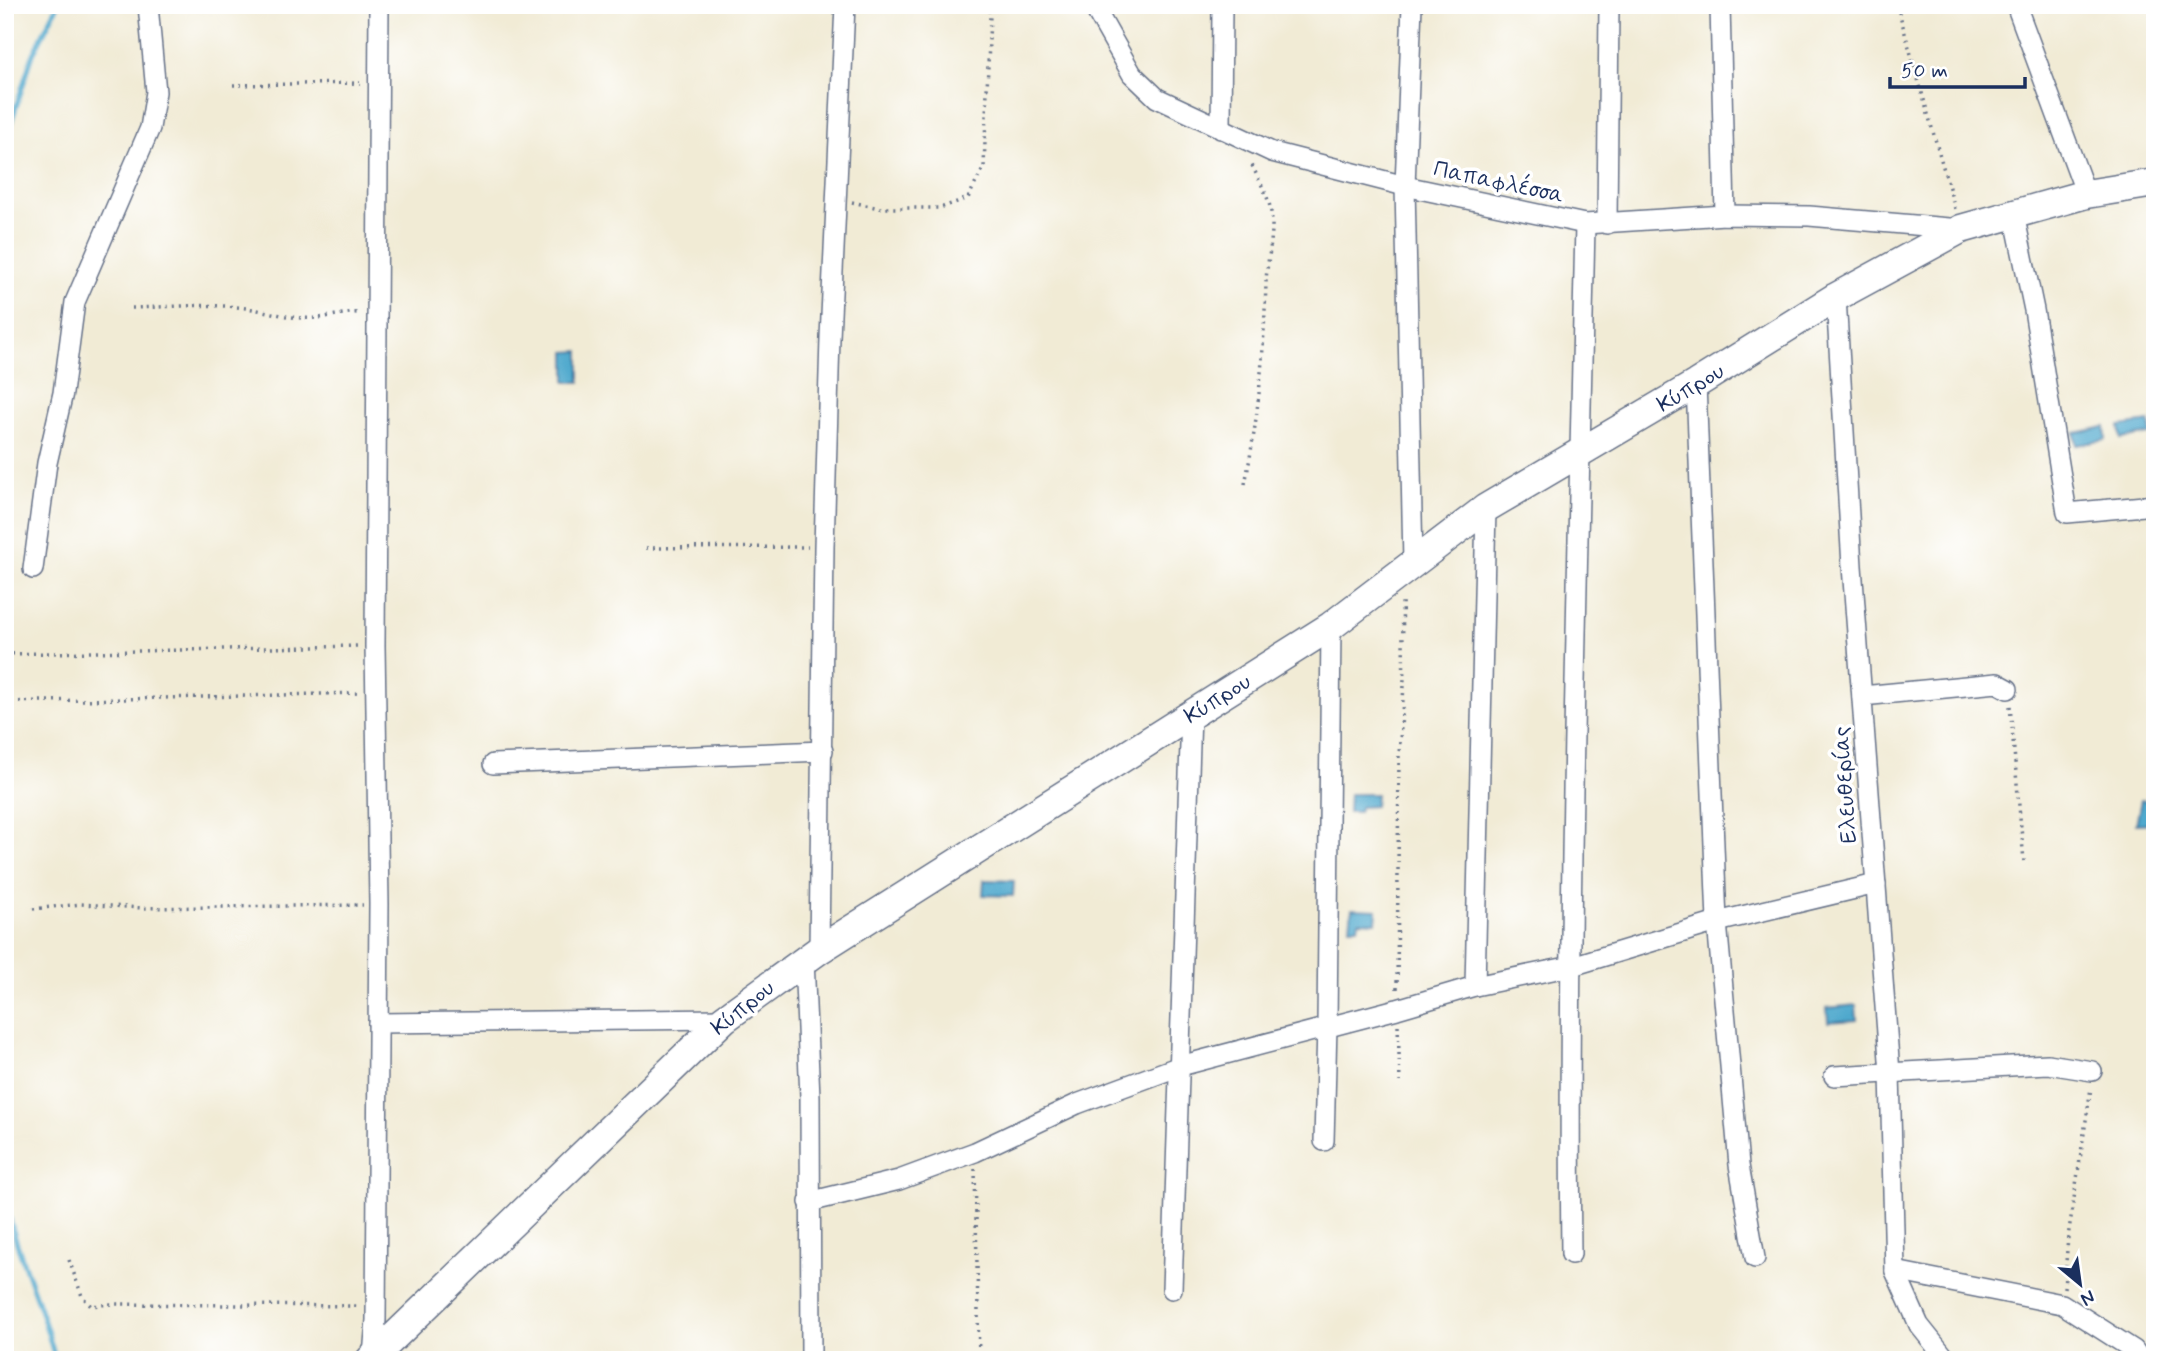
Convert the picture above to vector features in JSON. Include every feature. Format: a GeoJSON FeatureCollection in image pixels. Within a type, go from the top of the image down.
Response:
{"type":"FeatureCollection","features":[{"type":"Feature","properties":{"kind":"street"},"geometry":{"type":"LineString","coordinates":[[33,569],[47,463],[63,393],[75,302],[150,128],[156,92],[148,5]]}},
{"type":"Feature","properties":{"kind":"street"},"geometry":{"type":"LineString","coordinates":[[372,1358],[376,1307],[379,904],[375,646],[379,5]]}},
{"type":"Feature","properties":{"kind":"street"},"geometry":{"type":"LineString","coordinates":[[811,1360],[811,955],[823,751],[824,547],[830,338],[845,5]]}},
{"type":"Feature","properties":{"kind":"street","name":"Παπαφλέσσα"},"geometry":{"type":"LineString","coordinates":[[1093,5],[1132,74],[1157,99],[1272,152],[1405,186],[1585,224],[1725,215],[1809,216],[1961,229]]}},
{"type":"Feature","properties":{"kind":"street"},"geometry":{"type":"LineString","coordinates":[[1221,129],[1222,5]]}},
{"type":"Feature","properties":{"kind":"street"},"geometry":{"type":"LineString","coordinates":[[1406,568],[1405,186],[1412,5]]}},
{"type":"Feature","properties":{"kind":"street"},"geometry":{"type":"LineString","coordinates":[[1607,224],[1609,5]]}},
{"type":"Feature","properties":{"kind":"street"},"geometry":{"type":"LineString","coordinates":[[1720,5],[1725,215]]}},
{"type":"Feature","properties":{"kind":"street"},"geometry":{"type":"LineString","coordinates":[[2016,5],[2086,194]]}},
{"type":"Feature","properties":{"kind":"street","name":"Κύπρου"},"geometry":{"type":"LineString","coordinates":[[372,1358],[724,1018],[811,955],[1331,626],[1486,508],[1696,384],[1836,296],[1961,229],[2086,194],[2154,188]]}},
{"type":"Feature","properties":{"kind":"street"},"geometry":{"type":"LineString","coordinates":[[2014,214],[2034,310],[2067,513],[2155,505]]}},
{"type":"Feature","properties":{"kind":"street"},"geometry":{"type":"LineString","coordinates":[[1571,1254],[1569,1057],[1573,712],[1585,224]]}},
{"type":"Feature","properties":{"kind":"street","name":"Ελευθερίας"},"geometry":{"type":"LineString","coordinates":[[1836,296],[1889,1073],[1895,1271],[1919,1325],[1947,1360]]}},
{"type":"Feature","properties":{"kind":"street"},"geometry":{"type":"LineString","coordinates":[[1696,384],[1717,922],[1738,1165],[1755,1258]]}},
{"type":"Feature","properties":{"kind":"street"},"geometry":{"type":"LineString","coordinates":[[1475,986],[1486,508]]}},
{"type":"Feature","properties":{"kind":"street"},"geometry":{"type":"LineString","coordinates":[[1324,1141],[1331,626]]}},
{"type":"Feature","properties":{"kind":"street"},"geometry":{"type":"LineString","coordinates":[[1862,696],[1997,683],[2008,689]]}},
{"type":"Feature","properties":{"kind":"street"},"geometry":{"type":"LineString","coordinates":[[1172,1289],[1191,714]]}},
{"type":"Feature","properties":{"kind":"street"},"geometry":{"type":"LineString","coordinates":[[493,764],[823,751]]}},
{"type":"Feature","properties":{"kind":"street"},"geometry":{"type":"LineString","coordinates":[[809,1202],[899,1180],[975,1152],[1077,1104],[1180,1066],[1475,986],[1572,966],[1717,922],[1875,884]]}},
{"type":"Feature","properties":{"kind":"street"},"geometry":{"type":"LineString","coordinates":[[378,1024],[724,1018]]}},
{"type":"Feature","properties":{"kind":"street"},"geometry":{"type":"LineString","coordinates":[[1834,1076],[2048,1064],[2092,1071]]}},
{"type":"Feature","properties":{"kind":"street"},"geometry":{"type":"LineString","coordinates":[[1895,1271],[2062,1304],[2134,1350],[2141,1360]]}},
{"type":"Feature","properties":{"kind":"path"},"geometry":{"type":"LineString","coordinates":[[838,195],[855,204],[879,208],[940,208],[968,198],[984,167],[990,15],[988,5]]}},
{"type":"Feature","properties":{"kind":"path"},"geometry":{"type":"LineString","coordinates":[[1897,5],[1961,229]]}},
{"type":"Feature","properties":{"kind":"path"},"geometry":{"type":"LineString","coordinates":[[233,85],[379,83]]}},
{"type":"Feature","properties":{"kind":"path"},"geometry":{"type":"LineString","coordinates":[[1240,138],[1270,208],[1272,244],[1266,279],[1266,326],[1256,426],[1245,484]]}},
{"type":"Feature","properties":{"kind":"path"},"geometry":{"type":"LineString","coordinates":[[132,308],[236,307],[287,317],[316,318],[344,312],[377,313]]}},
{"type":"Feature","properties":{"kind":"path"},"geometry":{"type":"LineString","coordinates":[[646,548],[824,547]]}},
{"type":"Feature","properties":{"kind":"path"},"geometry":{"type":"LineString","coordinates":[[1400,1082],[1397,1009],[1399,754],[1404,686],[1406,568]]}},
{"type":"Feature","properties":{"kind":"path"},"geometry":{"type":"LineString","coordinates":[[5,654],[375,646]]}},
{"type":"Feature","properties":{"kind":"path"},"geometry":{"type":"LineString","coordinates":[[2008,689],[2024,861]]}},
{"type":"Feature","properties":{"kind":"path"},"geometry":{"type":"LineString","coordinates":[[5,702],[376,692]]}},
{"type":"Feature","properties":{"kind":"path"},"geometry":{"type":"LineString","coordinates":[[33,909],[81,904],[142,908],[379,904]]}},
{"type":"Feature","properties":{"kind":"path"},"geometry":{"type":"LineString","coordinates":[[2062,1304],[2068,1237],[2092,1071]]}},
{"type":"Feature","properties":{"kind":"path"},"geometry":{"type":"LineString","coordinates":[[975,1152],[979,1360]]}},
{"type":"Feature","properties":{"kind":"path"},"geometry":{"type":"LineString","coordinates":[[69,1260],[82,1296],[90,1306],[339,1304],[376,1307]]}},
{"type":"Feature","properties":{"kind":"water"},"geometry":{"type":"Polygon","coordinates":[[[580,351],[580,382],[566,382],[566,352],[580,351]]]}},
{"type":"Feature","properties":{"kind":"water"},"geometry":{"type":"Polygon","coordinates":[[[2149,422],[2151,434],[2121,439],[2119,426],[2149,422]]]}},
{"type":"Feature","properties":{"kind":"water"},"geometry":{"type":"Polygon","coordinates":[[[2105,427],[2106,440],[2077,445],[2075,433],[2105,427]]]}},
{"type":"Feature","properties":{"kind":"water"},"geometry":{"type":"Polygon","coordinates":[[[1349,794],[1376,794],[1375,806],[1360,807],[1359,812],[1348,812],[1349,794]]]}},
{"type":"Feature","properties":{"kind":"water"},"geometry":{"type":"Polygon","coordinates":[[[2141,800],[2155,802],[2155,823],[2136,824],[2141,800]]]}},
{"type":"Feature","properties":{"kind":"water"},"geometry":{"type":"Polygon","coordinates":[[[984,880],[1014,881],[1013,896],[983,895],[984,880]]]}},
{"type":"Feature","properties":{"kind":"water"},"geometry":{"type":"Polygon","coordinates":[[[1352,909],[1377,910],[1376,922],[1359,921],[1358,927],[1350,927],[1352,909]]]}},
{"type":"Feature","properties":{"kind":"water"},"geometry":{"type":"Polygon","coordinates":[[[1856,1005],[1857,1020],[1828,1022],[1827,1008],[1856,1005]]]}},
{"type":"Feature","properties":{"kind":"waterway"},"geometry":{"type":"LineString","coordinates":[[5,141],[33,54],[58,5]]}},
{"type":"Feature","properties":{"kind":"waterway"},"geometry":{"type":"LineString","coordinates":[[5,1193],[15,1236],[55,1360]]}}]}
